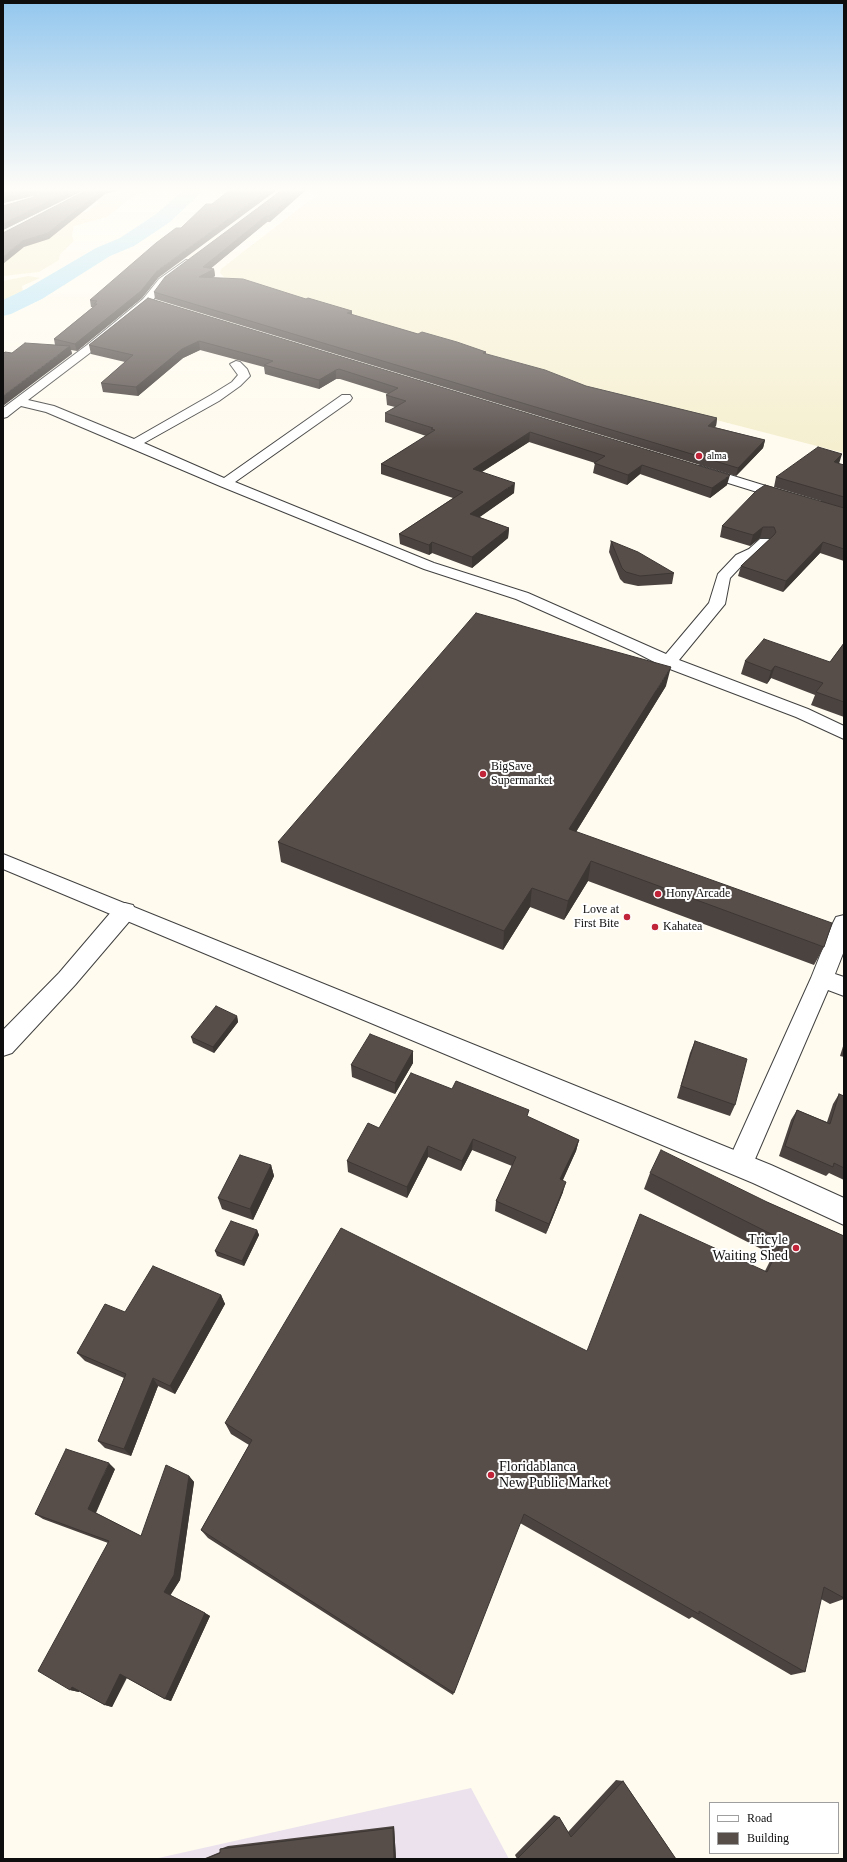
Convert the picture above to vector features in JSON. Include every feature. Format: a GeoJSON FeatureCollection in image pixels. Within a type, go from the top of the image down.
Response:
{"type":"FeatureCollection","features":[{"type":"Feature","properties":{"kind":"street"},"geometry":{"type":"LineString","coordinates":[[3,414],[91,347],[147,301],[162,281],[168,277]]}},
{"type":"Feature","properties":{"kind":"street"},"geometry":{"type":"LineString","coordinates":[[147,301],[161,305]]}},
{"type":"Feature","properties":{"kind":"street"},"geometry":{"type":"LineString","coordinates":[[135,443],[236,384],[244,376],[241,369],[236,364]]}},
{"type":"Feature","properties":{"kind":"street"},"geometry":{"type":"LineString","coordinates":[[224,483],[346,398]]}},
{"type":"Feature","properties":{"kind":"street"},"geometry":{"type":"LineString","coordinates":[[19,402],[50,409],[135,443],[224,483],[429,566],[522,596],[639,647],[668,662],[802,713],[844,732]]}},
{"type":"Feature","properties":{"kind":"street"},"geometry":{"type":"LineString","coordinates":[[688,466],[844,515]]}},
{"type":"Feature","properties":{"kind":"street"},"geometry":{"type":"LineString","coordinates":[[668,662],[717,604],[724,577],[741,558],[754,552],[765,542]]}},
{"type":"Feature","properties":{"kind":"street"},"geometry":{"type":"LineString","coordinates":[[3,861],[740,1164],[844,1212]]}},
{"type":"Feature","properties":{"kind":"street"},"geometry":{"type":"LineString","coordinates":[[3,1046],[67,979],[125,911]]}},
{"type":"Feature","properties":{"kind":"street"},"geometry":{"type":"LineString","coordinates":[[740,1164],[833,982],[844,923]]}},
{"type":"Feature","properties":{"kind":"shaded area"},"geometry":{"type":"Polygon","coordinates":[[[24,277],[40,278],[22,286],[23,292],[3,301],[3,281],[24,277]]]}},
{"type":"Feature","properties":{"kind":"shaded area"},"geometry":{"type":"Polygon","coordinates":[[[224,277],[844,277],[844,453],[542,375],[228,281],[224,277]]]}},
{"type":"Feature","properties":{"kind":"shaded area"},"geometry":{"type":"Polygon","coordinates":[[[471,1788],[509,1859],[154,1859],[471,1788]]]}},
{"type":"Feature","properties":{"kind":"building"},"geometry":{"type":"Polygon","coordinates":[[[117,277],[152,277],[141,291],[75,344],[54,339],[97,304],[94,304],[97,301],[90,300],[117,277]]]}},
{"type":"Feature","properties":{"kind":"building"},"geometry":{"type":"Polygon","coordinates":[[[165,277],[243,279],[306,299],[308,298],[352,311],[347,313],[418,334],[422,332],[457,342],[486,352],[483,353],[545,370],[586,386],[717,418],[708,426],[765,440],[738,468],[154,292],[165,277]]]}},
{"type":"Feature","properties":{"kind":"building"},"geometry":{"type":"Polygon","coordinates":[[[148,298],[730,475],[712,488],[642,465],[628,475],[594,463],[605,456],[530,432],[473,469],[515,483],[470,514],[509,528],[472,557],[432,542],[429,545],[399,534],[463,492],[381,464],[435,430],[431,429],[433,428],[385,413],[406,401],[386,395],[398,388],[339,369],[319,380],[264,365],[273,361],[199,341],[182,349],[136,387],[101,383],[133,355],[89,345],[148,298]]]}},
{"type":"Feature","properties":{"kind":"building"},"geometry":{"type":"Polygon","coordinates":[[[25,343],[70,346],[3,396],[3,354],[5,352],[12,353],[25,343]]]}},
{"type":"Feature","properties":{"kind":"building"},"geometry":{"type":"Polygon","coordinates":[[[818,447],[842,454],[834,462],[844,465],[844,497],[776,477],[818,447]]]}},
{"type":"Feature","properties":{"kind":"building"},"geometry":{"type":"Polygon","coordinates":[[[765,485],[844,508],[844,549],[823,542],[786,581],[741,566],[774,535],[776,532],[774,527],[763,527],[753,535],[722,526],[756,491],[765,485]]]}},
{"type":"Feature","properties":{"kind":"building"},"geometry":{"type":"Polygon","coordinates":[[[611,541],[638,552],[674,573],[640,576],[626,572],[622,568],[611,541]]]}},
{"type":"Feature","properties":{"kind":"building","name":"BigSave Supermarket"},"geometry":{"type":"Polygon","coordinates":[[[476,613],[671,667],[569,829],[832,923],[824,947],[591,861],[568,901],[532,888],[504,931],[278,842],[476,613]]]}},
{"type":"Feature","properties":{"kind":"building"},"geometry":{"type":"Polygon","coordinates":[[[764,639],[830,662],[844,643],[844,702],[816,692],[823,683],[775,666],[771,671],[745,661],[764,639]]]}},
{"type":"Feature","properties":{"kind":"building"},"geometry":{"type":"Polygon","coordinates":[[[216,1006],[237,1016],[213,1047],[191,1037],[216,1006]]]}},
{"type":"Feature","properties":{"kind":"building"},"geometry":{"type":"Polygon","coordinates":[[[370,1034],[413,1051],[395,1083],[351,1065],[370,1034]]]}},
{"type":"Feature","properties":{"kind":"building"},"geometry":{"type":"Polygon","coordinates":[[[695,1041],[747,1059],[735,1105],[681,1086],[695,1041]]]}},
{"type":"Feature","properties":{"kind":"building"},"geometry":{"type":"Polygon","coordinates":[[[411,1073],[452,1089],[456,1081],[529,1110],[527,1116],[579,1140],[560,1179],[566,1182],[549,1224],[496,1201],[516,1157],[473,1139],[462,1161],[428,1146],[407,1187],[347,1161],[368,1123],[379,1128],[411,1073]]]}},
{"type":"Feature","properties":{"kind":"building"},"geometry":{"type":"Polygon","coordinates":[[[839,1094],[844,1096],[844,1168],[834,1163],[833,1167],[785,1146],[797,1110],[830,1124],[839,1094]]]}},
{"type":"Feature","properties":{"kind":"building"},"geometry":{"type":"Polygon","coordinates":[[[661,1150],[767,1202],[844,1236],[844,1598],[824,1587],[805,1672],[699,1611],[699,1614],[524,1514],[454,1693],[201,1530],[252,1440],[225,1423],[341,1228],[587,1351],[640,1214],[767,1272],[783,1240],[650,1173],[661,1150]]]}},
{"type":"Feature","properties":{"kind":"building"},"geometry":{"type":"Polygon","coordinates":[[[240,1155],[271,1165],[250,1209],[218,1198],[240,1155]]]}},
{"type":"Feature","properties":{"kind":"building"},"geometry":{"type":"Polygon","coordinates":[[[231,1221],[257,1230],[242,1261],[215,1251],[231,1221]]]}},
{"type":"Feature","properties":{"kind":"building"},"geometry":{"type":"Polygon","coordinates":[[[153,1266],[221,1295],[170,1386],[153,1378],[124,1449],[98,1441],[126,1374],[77,1353],[105,1304],[125,1312],[153,1266]]]}},
{"type":"Feature","properties":{"kind":"building"},"geometry":{"type":"Polygon","coordinates":[[[66,1449],[109,1463],[88,1509],[141,1536],[166,1465],[189,1476],[174,1575],[164,1592],[205,1613],[165,1699],[120,1674],[105,1705],[72,1687],[70,1690],[38,1671],[109,1541],[35,1514],[66,1449]]]}},
{"type":"Feature","properties":{"kind":"building"},"geometry":{"type":"Polygon","coordinates":[[[623,1781],[676,1859],[518,1858],[559,1817],[571,1837],[623,1781]]]}},
{"type":"Feature","properties":{"kind":"building"},"geometry":{"type":"Polygon","coordinates":[[[393,1828],[394,1859],[205,1859],[220,1853],[220,1849],[393,1828]]]}},
{"type":"Feature","properties":{"kind":"waterway"},"geometry":{"type":"LineString","coordinates":[[3,309],[34,294],[62,277]]}},
{"type":"Feature","properties":{"kind":"place","name":"alma"},"geometry":{"type":"Point","coordinates":[699,456]}},
{"type":"Feature","properties":{"kind":"place","name":"BigSave Supermarket"},"geometry":{"type":"Point","coordinates":[483,774]}},
{"type":"Feature","properties":{"kind":"place","name":"Hony Arcade"},"geometry":{"type":"Point","coordinates":[658,894]}},
{"type":"Feature","properties":{"kind":"place","name":"Love at First Bite"},"geometry":{"type":"Point","coordinates":[627,917]}},
{"type":"Feature","properties":{"kind":"place","name":"Kahatea"},"geometry":{"type":"Point","coordinates":[655,927]}},
{"type":"Feature","properties":{"kind":"place","name":"Tricyle Waiting Shed"},"geometry":{"type":"Point","coordinates":[796,1248]}},
{"type":"Feature","properties":{"kind":"place","name":"Floridablanca New Public Market"},"geometry":{"type":"Point","coordinates":[491,1475]}}]}
